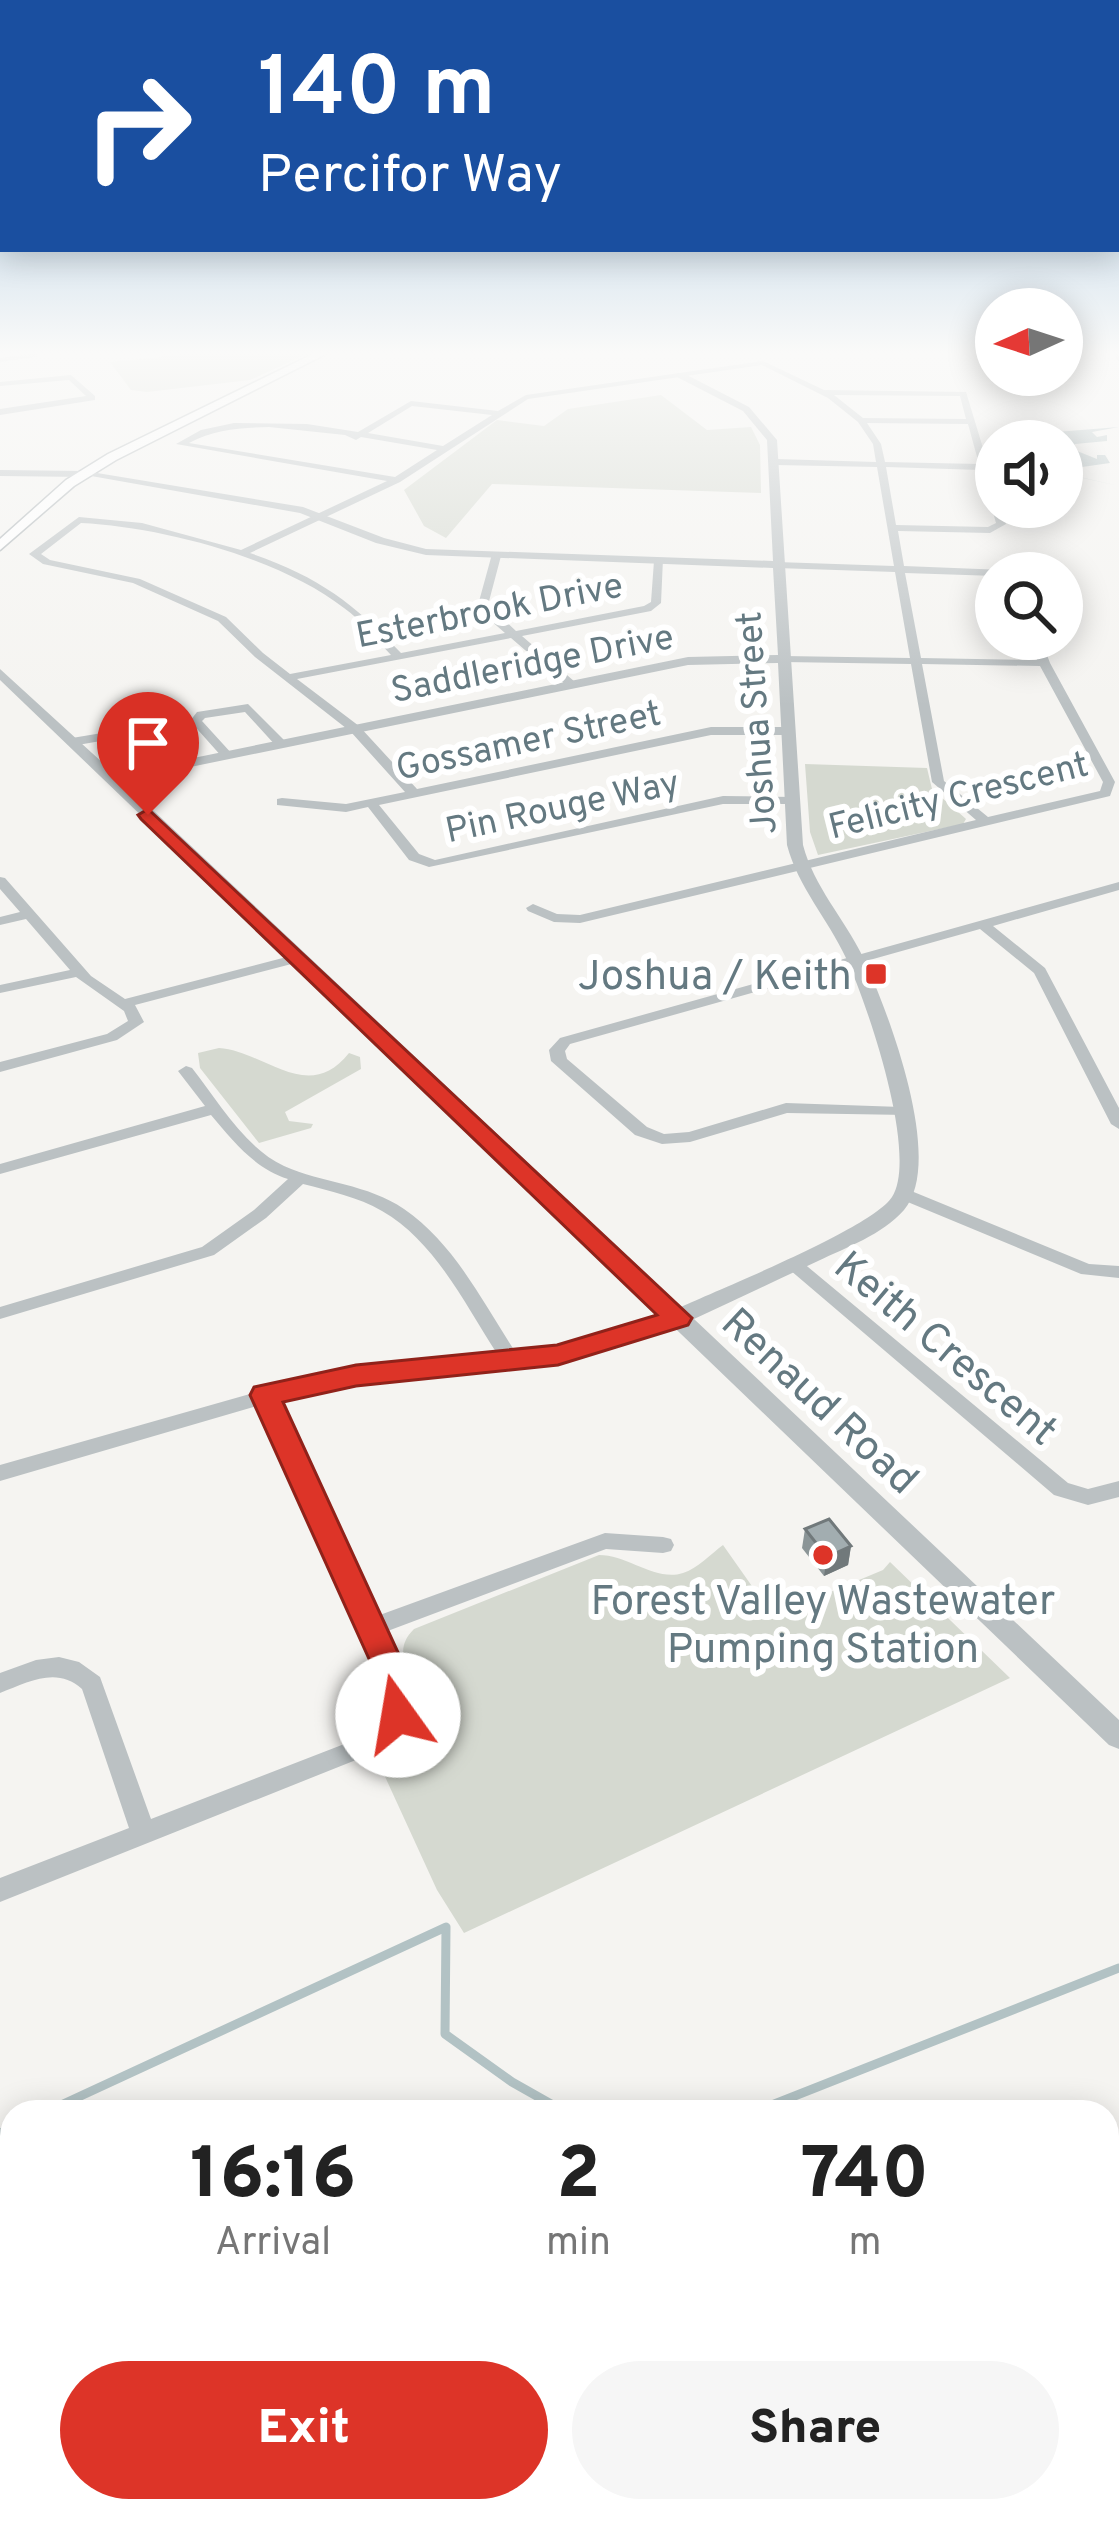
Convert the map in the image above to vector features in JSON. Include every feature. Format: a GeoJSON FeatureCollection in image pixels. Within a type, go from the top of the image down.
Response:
{"type":"FeatureCollection","features":[{"type":"Feature","properties":{"kind":"main road"},"geometry":{"type":"LineString","coordinates":[[0,546],[91,471]]}},
{"type":"Feature","properties":{"kind":"street"},"geometry":{"type":"LineString","coordinates":[[341,471],[397,480]]}},
{"type":"Feature","properties":{"kind":"street"},"geometry":{"type":"LineString","coordinates":[[240,554],[411,471]]}},
{"type":"Feature","properties":{"kind":"street","name":"Joshua Street"},"geometry":{"type":"LineString","coordinates":[[776,471],[777,565],[800,863],[855,960],[893,1062],[907,1168],[904,1194]]}},
{"type":"Feature","properties":{"kind":"street"},"geometry":{"type":"LineString","coordinates":[[885,471],[938,782],[986,822]]}},
{"type":"Feature","properties":{"kind":"street"},"geometry":{"type":"LineString","coordinates":[[1,474],[85,474],[323,515],[401,547],[496,556],[975,572]]}},
{"type":"Feature","properties":{"kind":"street"},"geometry":{"type":"LineString","coordinates":[[399,657],[336,597],[240,554],[185,537],[86,520],[70,522],[34,554],[47,562],[136,580],[222,619],[355,729],[415,794]]}},
{"type":"Feature","properties":{"kind":"street"},"geometry":{"type":"LineString","coordinates":[[893,528],[975,527]]}},
{"type":"Feature","properties":{"kind":"street"},"geometry":{"type":"LineString","coordinates":[[496,556],[483,605],[572,684]]}},
{"type":"Feature","properties":{"kind":"street","name":"Esterbrook Drive"},"geometry":{"type":"LineString","coordinates":[[290,677],[654,606],[659,561]]}},
{"type":"Feature","properties":{"kind":"street","name":"Saddleridge Drive"},"geometry":{"type":"LineString","coordinates":[[110,778],[704,658],[1044,663]]}},
{"type":"Feature","properties":{"kind":"street","name":"Felicity Crescent"},"geometry":{"type":"LineString","coordinates":[[533,908],[554,918],[580,919],[1106,793],[1111,787],[1043,660]]}},
{"type":"Feature","properties":{"kind":"street","name":"Renaud Road"},"geometry":{"type":"LineString","coordinates":[[3,680],[1119,1737]]}},
{"type":"Feature","properties":{"kind":"street"},"geometry":{"type":"LineString","coordinates":[[227,755],[196,721],[201,715],[248,708],[281,744]]}},
{"type":"Feature","properties":{"kind":"street"},"geometry":{"type":"LineString","coordinates":[[72,742],[138,731],[174,765]]}},
{"type":"Feature","properties":{"kind":"street","name":"Gossamer Street"},"geometry":{"type":"LineString","coordinates":[[282,802],[324,809],[372,804],[711,731],[788,731]]}},
{"type":"Feature","properties":{"kind":"street","name":"Pin Rouge Way"},"geometry":{"type":"LineString","coordinates":[[372,804],[413,857],[434,864],[723,800],[792,801]]}},
{"type":"Feature","properties":{"kind":"street"},"geometry":{"type":"LineString","coordinates":[[0,881],[80,971],[136,1015],[125,1032],[0,1067]]}},
{"type":"Feature","properties":{"kind":"street"},"geometry":{"type":"LineString","coordinates":[[901,1112],[786,1108],[690,1137],[662,1139],[641,1131],[559,1061],[557,1050],[565,1041],[1119,886]]}},
{"type":"Feature","properties":{"kind":"street"},"geometry":{"type":"LineString","coordinates":[[0,921],[28,914]]}},
{"type":"Feature","properties":{"kind":"street"},"geometry":{"type":"LineString","coordinates":[[983,925],[1040,971],[1119,1124]]}},
{"type":"Feature","properties":{"kind":"street"},"geometry":{"type":"LineString","coordinates":[[122,1004],[298,958]]}},
{"type":"Feature","properties":{"kind":"street"},"geometry":{"type":"LineString","coordinates":[[0,989],[80,971]]}},
{"type":"Feature","properties":{"kind":"street"},"geometry":{"type":"LineString","coordinates":[[186,1071],[260,1158],[278,1170],[364,1195],[398,1213],[428,1238],[512,1362]]}},
{"type":"Feature","properties":{"kind":"street"},"geometry":{"type":"LineString","coordinates":[[0,1169],[217,1108]]}},
{"type":"Feature","properties":{"kind":"street"},"geometry":{"type":"LineString","coordinates":[[0,1313],[208,1251],[302,1176]]}},
{"type":"Feature","properties":{"kind":"street"},"geometry":{"type":"LineString","coordinates":[[0,1473],[265,1395],[356,1375],[512,1362],[595,1346],[678,1318],[796,1266],[866,1230],[904,1194],[1087,1270],[1119,1272]]}},
{"type":"Feature","properties":{"kind":"street","name":"Keith Crescent"},"geometry":{"type":"LineString","coordinates":[[796,1266],[1061,1490],[1088,1497],[1119,1489]]}},
{"type":"Feature","properties":{"kind":"street"},"geometry":{"type":"LineString","coordinates":[[0,1890],[373,1743],[389,1732],[401,1696],[265,1395]]}},
{"type":"Feature","properties":{"kind":"street"},"geometry":{"type":"LineString","coordinates":[[370,1628],[605,1541],[663,1545]]}},
{"type":"Feature","properties":{"kind":"street"},"geometry":{"type":"LineString","coordinates":[[0,1683],[43,1667],[72,1667],[82,1672],[92,1684],[143,1832]]}},
{"type":"Feature","properties":{"kind":"shaded area"},"geometry":{"type":"Polygon","coordinates":[[[430,471],[761,471],[761,493],[492,484],[446,538],[424,526],[404,490],[430,471]]]}},
{"type":"Feature","properties":{"kind":"shaded area"},"geometry":{"type":"Polygon","coordinates":[[[805,764],[927,768],[932,789],[966,819],[963,824],[818,855],[810,832],[805,764]]]}},
{"type":"Feature","properties":{"kind":"shaded area"},"geometry":{"type":"Polygon","coordinates":[[[219,1048],[302,1075],[334,1068],[349,1053],[360,1057],[361,1069],[285,1112],[289,1121],[313,1124],[311,1128],[259,1143],[200,1068],[198,1053],[219,1048]]]}},
{"type":"Feature","properties":{"kind":"shaded area"},"geometry":{"type":"Polygon","coordinates":[[[723,1545],[773,1616],[883,1570],[890,1562],[1010,1678],[464,1933],[437,1890],[376,1757],[404,1737],[417,1718],[420,1702],[404,1658],[404,1644],[414,1629],[599,1555],[673,1575],[694,1568],[723,1545]]]}},
{"type":"Feature","properties":{"kind":"building"},"geometry":{"type":"Polygon","coordinates":[[[829,1519],[851,1546],[827,1557],[805,1529],[829,1519]]]}},
{"type":"Feature","properties":{"kind":"waterway"},"geometry":{"type":"LineString","coordinates":[[72,2100],[446,1927],[445,2034],[544,2100]]}},
{"type":"Feature","properties":{"kind":"waterway"},"geometry":{"type":"LineString","coordinates":[[784,2100],[1119,1968]]}},
{"type":"Feature","properties":{"kind":"place","name":"Joshua / Keith"},"geometry":{"type":"Point","coordinates":[876,974]}},
{"type":"Feature","properties":{"kind":"place","name":"Forest Valley Wastewater Pumping Station"},"geometry":{"type":"Point","coordinates":[823,1555]}},
{"type":"Feature","properties":{"kind":"route"},"geometry":{"type":"LineString","coordinates":[[148,815],[678,1318],[558,1355],[356,1375],[265,1395],[392,1670],[401,1696],[398,1715]]}}]}
